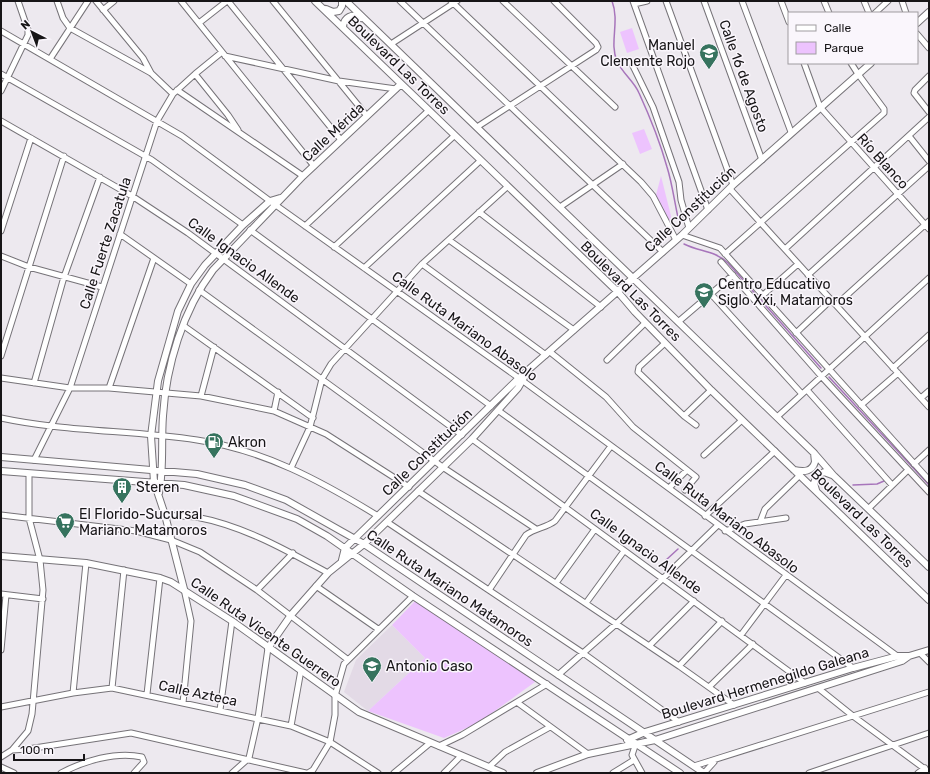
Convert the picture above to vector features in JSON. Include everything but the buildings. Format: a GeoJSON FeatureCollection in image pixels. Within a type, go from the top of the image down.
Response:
{"type":"FeatureCollection","features":[{"type":"Feature","properties":{"kind":"main road","name":"Boulevard Las Torres"},"geometry":{"type":"LineString","coordinates":[[315,1],[618,292],[645,323],[711,390],[929,600]]}},
{"type":"Feature","properties":{"kind":"main road"},"geometry":{"type":"LineString","coordinates":[[321,7],[336,12],[341,8],[342,1]]}},
{"type":"Feature","properties":{"kind":"main road","name":"Boulevard Las Torres"},"geometry":{"type":"LineString","coordinates":[[346,1],[777,417],[814,453],[834,476],[929,567]]}},
{"type":"Feature","properties":{"kind":"main road"},"geometry":{"type":"LineString","coordinates":[[918,22],[929,12]]}},
{"type":"Feature","properties":{"kind":"main road"},"geometry":{"type":"LineString","coordinates":[[343,27],[345,19],[351,16],[358,16],[368,22]]}},
{"type":"Feature","properties":{"kind":"main road","name":"Calle Constitución"},"geometry":{"type":"LineString","coordinates":[[268,648],[291,615],[328,573],[342,560],[353,554],[444,468],[499,411],[527,373],[682,235],[791,132],[870,64]]}},
{"type":"Feature","properties":{"kind":"main road","name":"Calle Mérida"},"geometry":{"type":"LineString","coordinates":[[272,203],[281,198],[401,84]]}},
{"type":"Feature","properties":{"kind":"main road"},"geometry":{"type":"LineString","coordinates":[[184,589],[159,493],[154,482],[151,436],[156,392],[178,311],[191,284],[215,254],[243,225],[272,203]]}},
{"type":"Feature","properties":{"kind":"main road"},"geometry":{"type":"LineString","coordinates":[[159,493],[162,470],[162,436],[165,393],[175,352],[184,326],[199,290],[213,270],[250,230],[272,203]]}},
{"type":"Feature","properties":{"kind":"main road","name":"Calle Constitución"},"geometry":{"type":"LineString","coordinates":[[345,548],[491,406],[521,380]]}},
{"type":"Feature","properties":{"kind":"main road"},"geometry":{"type":"LineString","coordinates":[[794,470],[805,471],[810,469],[815,462],[814,453]]}},
{"type":"Feature","properties":{"kind":"main road","name":"Calle Ruta Mariano Matamoros"},"geometry":{"type":"LineString","coordinates":[[1,457],[154,469],[222,478],[263,491],[296,505],[364,544],[704,773]]}},
{"type":"Feature","properties":{"kind":"main road","name":"Calle Ruta Mariano Matamoros"},"geometry":{"type":"LineString","coordinates":[[1,471],[154,482],[198,487],[251,501],[297,519],[345,548],[414,596],[680,773]]}},
{"type":"Feature","properties":{"kind":"main road"},"geometry":{"type":"LineString","coordinates":[[816,491],[814,483],[817,476],[824,472],[834,476]]}},
{"type":"Feature","properties":{"kind":"main road"},"geometry":{"type":"LineString","coordinates":[[342,560],[345,548]]}},
{"type":"Feature","properties":{"kind":"main road","name":"Calle Ruta Vicente Guerrero"},"geometry":{"type":"LineString","coordinates":[[1,556],[86,563],[160,578],[184,589],[232,621],[335,696],[368,716],[500,772]]}},
{"type":"Feature","properties":{"kind":"main road","name":"Boulevard Hermenegildo Galeana"},"geometry":{"type":"LineString","coordinates":[[537,773],[588,754],[620,746],[655,740],[818,688],[929,650]]}},
{"type":"Feature","properties":{"kind":"main road","name":"Boulevard Hermenegildo Galeana"},"geometry":{"type":"LineString","coordinates":[[629,738],[853,668],[900,659]]}},
{"type":"Feature","properties":{"kind":"main road"},"geometry":{"type":"LineString","coordinates":[[620,746],[629,738]]}},
{"type":"Feature","properties":{"kind":"street"},"geometry":{"type":"LineString","coordinates":[[1,92],[28,30],[18,1]]}},
{"type":"Feature","properties":{"kind":"street"},"geometry":{"type":"LineString","coordinates":[[57,1],[63,18],[70,28],[151,73],[175,92],[239,132],[303,176]]}},
{"type":"Feature","properties":{"kind":"street"},"geometry":{"type":"LineString","coordinates":[[50,59],[88,1]]}},
{"type":"Feature","properties":{"kind":"street"},"geometry":{"type":"LineString","coordinates":[[96,1],[143,58],[151,73]]}},
{"type":"Feature","properties":{"kind":"street"},"geometry":{"type":"LineString","coordinates":[[104,10],[114,1]]}},
{"type":"Feature","properties":{"kind":"street"},"geometry":{"type":"LineString","coordinates":[[181,1],[314,166]]}},
{"type":"Feature","properties":{"kind":"street"},"geometry":{"type":"LineString","coordinates":[[199,23],[228,1],[341,140]]}},
{"type":"Feature","properties":{"kind":"street"},"geometry":{"type":"LineString","coordinates":[[273,1],[340,81],[367,116]]}},
{"type":"Feature","properties":{"kind":"street"},"geometry":{"type":"LineString","coordinates":[[400,1],[663,252]]}},
{"type":"Feature","properties":{"kind":"street"},"geometry":{"type":"LineString","coordinates":[[503,1],[615,107]]}},
{"type":"Feature","properties":{"kind":"street"},"geometry":{"type":"LineString","coordinates":[[477,127],[542,87],[596,50],[598,46],[554,1]]}},
{"type":"Feature","properties":{"kind":"street"},"geometry":{"type":"LineString","coordinates":[[647,1],[633,3],[674,120],[708,210]]}},
{"type":"Feature","properties":{"kind":"street"},"geometry":{"type":"LineString","coordinates":[[666,1],[732,187],[798,264],[929,407]]}},
{"type":"Feature","properties":{"kind":"street","name":"Calle 16 de Agosto"},"geometry":{"type":"LineString","coordinates":[[704,1],[762,160]]}},
{"type":"Feature","properties":{"kind":"street"},"geometry":{"type":"LineString","coordinates":[[742,1],[791,132]]}},
{"type":"Feature","properties":{"kind":"street"},"geometry":{"type":"LineString","coordinates":[[781,1],[788,19]]}},
{"type":"Feature","properties":{"kind":"street"},"geometry":{"type":"LineString","coordinates":[[824,1],[829,12]]}},
{"type":"Feature","properties":{"kind":"street"},"geometry":{"type":"LineString","coordinates":[[864,1],[869,12]]}},
{"type":"Feature","properties":{"kind":"street"},"geometry":{"type":"LineString","coordinates":[[876,12],[888,1]]}},
{"type":"Feature","properties":{"kind":"street"},"geometry":{"type":"LineString","coordinates":[[902,1],[906,12]]}},
{"type":"Feature","properties":{"kind":"street"},"geometry":{"type":"LineString","coordinates":[[391,44],[454,2],[623,164],[653,196],[676,240]]}},
{"type":"Feature","properties":{"kind":"street","name":"Calle Ruta Mariano Abasolo"},"geometry":{"type":"LineString","coordinates":[[1,31],[182,136],[272,203],[521,380],[900,659]]}},
{"type":"Feature","properties":{"kind":"street"},"geometry":{"type":"LineString","coordinates":[[918,35],[929,48]]}},
{"type":"Feature","properties":{"kind":"street"},"geometry":{"type":"LineString","coordinates":[[224,54],[340,81],[396,89]]}},
{"type":"Feature","properties":{"kind":"street","name":"Calle Fuerte Zacatula"},"geometry":{"type":"LineString","coordinates":[[34,460],[70,388],[157,121],[175,92],[194,74],[224,54]]}},
{"type":"Feature","properties":{"kind":"street"},"geometry":{"type":"LineString","coordinates":[[631,62],[653,107],[679,182],[681,200],[689,228]]}},
{"type":"Feature","properties":{"kind":"street"},"geometry":{"type":"LineString","coordinates":[[804,64],[820,107]]}},
{"type":"Feature","properties":{"kind":"street"},"geometry":{"type":"LineString","coordinates":[[725,254],[884,111],[853,64]]}},
{"type":"Feature","properties":{"kind":"street"},"geometry":{"type":"LineString","coordinates":[[1,74],[152,160],[243,225]]}},
{"type":"Feature","properties":{"kind":"street"},"geometry":{"type":"LineString","coordinates":[[194,74],[228,115],[239,132]]}},
{"type":"Feature","properties":{"kind":"street"},"geometry":{"type":"LineString","coordinates":[[929,76],[915,90],[914,93],[929,112]]}},
{"type":"Feature","properties":{"kind":"street","name":"Río Blanco"},"geometry":{"type":"LineString","coordinates":[[820,107],[898,196],[927,223],[929,229]]}},
{"type":"Feature","properties":{"kind":"street"},"geometry":{"type":"LineString","coordinates":[[305,226],[428,111]]}},
{"type":"Feature","properties":{"kind":"street"},"geometry":{"type":"LineString","coordinates":[[785,249],[929,117]]}},
{"type":"Feature","properties":{"kind":"street","name":"Calle Ignacio Allende"},"geometry":{"type":"LineString","coordinates":[[1,121],[132,196],[345,348],[462,435]]}},
{"type":"Feature","properties":{"kind":"street"},"geometry":{"type":"LineString","coordinates":[[334,247],[454,136]]}},
{"type":"Feature","properties":{"kind":"street"},"geometry":{"type":"LineString","coordinates":[[909,136],[929,161]]}},
{"type":"Feature","properties":{"kind":"street"},"geometry":{"type":"LineString","coordinates":[[1,230],[31,138]]}},
{"type":"Feature","properties":{"kind":"street"},"geometry":{"type":"LineString","coordinates":[[1,356],[64,156]]}},
{"type":"Feature","properties":{"kind":"street"},"geometry":{"type":"LineString","coordinates":[[364,268],[480,161]]}},
{"type":"Feature","properties":{"kind":"street"},"geometry":{"type":"LineString","coordinates":[[560,207],[623,164]]}},
{"type":"Feature","properties":{"kind":"street"},"geometry":{"type":"LineString","coordinates":[[808,275],[898,196],[929,166]]}},
{"type":"Feature","properties":{"kind":"street"},"geometry":{"type":"LineString","coordinates":[[34,383],[64,277],[100,177]]}},
{"type":"Feature","properties":{"kind":"street"},"geometry":{"type":"LineString","coordinates":[[291,468],[310,427],[322,379],[331,364],[422,264],[507,187]]}},
{"type":"Feature","properties":{"kind":"street"},"geometry":{"type":"LineString","coordinates":[[479,212],[601,307]]}},
{"type":"Feature","properties":{"kind":"street"},"geometry":{"type":"LineString","coordinates":[[836,305],[927,223]]}},
{"type":"Feature","properties":{"kind":"street"},"geometry":{"type":"LineString","coordinates":[[250,230],[491,406]]}},
{"type":"Feature","properties":{"kind":"street"},"geometry":{"type":"LineString","coordinates":[[120,234],[191,284]]}},
{"type":"Feature","properties":{"kind":"street"},"geometry":{"type":"LineString","coordinates":[[682,235],[718,247],[929,480]]}},
{"type":"Feature","properties":{"kind":"street"},"geometry":{"type":"LineString","coordinates":[[449,240],[574,330]]}},
{"type":"Feature","properties":{"kind":"street"},"geometry":{"type":"LineString","coordinates":[[1,256],[29,267],[102,287]]}},
{"type":"Feature","properties":{"kind":"street"},"geometry":{"type":"LineString","coordinates":[[110,388],[154,258]]}},
{"type":"Feature","properties":{"kind":"street"},"geometry":{"type":"LineString","coordinates":[[721,262],[822,377],[929,492]]}},
{"type":"Feature","properties":{"kind":"street"},"geometry":{"type":"LineString","coordinates":[[422,264],[548,354],[606,398],[633,427],[696,477],[685,490]]}},
{"type":"Feature","properties":{"kind":"street"},"geometry":{"type":"LineString","coordinates":[[762,296],[798,264]]}},
{"type":"Feature","properties":{"kind":"street"},"geometry":{"type":"LineString","coordinates":[[678,322],[733,275]]}},
{"type":"Feature","properties":{"kind":"street"},"geometry":{"type":"LineString","coordinates":[[777,417],[929,278]]}},
{"type":"Feature","properties":{"kind":"street"},"geometry":{"type":"LineString","coordinates":[[199,290],[444,468],[536,529]]}},
{"type":"Feature","properties":{"kind":"street"},"geometry":{"type":"LineString","coordinates":[[711,294],[802,394]]}},
{"type":"Feature","properties":{"kind":"street"},"geometry":{"type":"LineString","coordinates":[[796,333],[831,300]]}},
{"type":"Feature","properties":{"kind":"street"},"geometry":{"type":"LineString","coordinates":[[607,360],[645,323]]}},
{"type":"Feature","properties":{"kind":"street"},"geometry":{"type":"LineString","coordinates":[[184,326],[278,392],[312,418]]}},
{"type":"Feature","properties":{"kind":"street"},"geometry":{"type":"LineString","coordinates":[[894,368],[929,335]]}},
{"type":"Feature","properties":{"kind":"street"},"geometry":{"type":"LineString","coordinates":[[665,343],[637,370],[684,416],[696,425]]}},
{"type":"Feature","properties":{"kind":"street"},"geometry":{"type":"LineString","coordinates":[[202,396],[214,347]]}},
{"type":"Feature","properties":{"kind":"street"},"geometry":{"type":"LineString","coordinates":[[861,405],[898,373]]}},
{"type":"Feature","properties":{"kind":"street"},"geometry":{"type":"LineString","coordinates":[[1,378],[70,388],[110,388],[202,396],[274,412],[326,434],[409,487]]}},
{"type":"Feature","properties":{"kind":"street"},"geometry":{"type":"LineString","coordinates":[[684,416],[711,390]]}},
{"type":"Feature","properties":{"kind":"street"},"geometry":{"type":"LineString","coordinates":[[807,390],[892,485]]}},
{"type":"Feature","properties":{"kind":"street"},"geometry":{"type":"LineString","coordinates":[[921,398],[929,391]]}},
{"type":"Feature","properties":{"kind":"street"},"geometry":{"type":"LineString","coordinates":[[274,412],[278,392]]}},
{"type":"Feature","properties":{"kind":"street"},"geometry":{"type":"LineString","coordinates":[[499,411],[853,668]]}},
{"type":"Feature","properties":{"kind":"street"},"geometry":{"type":"LineString","coordinates":[[1,418],[50,427],[162,436],[219,444],[247,452],[291,468],[334,488],[378,516]]}},
{"type":"Feature","properties":{"kind":"street"},"geometry":{"type":"LineString","coordinates":[[704,455],[742,420]]}},
{"type":"Feature","properties":{"kind":"street","name":"Calle Ignacio Allende"},"geometry":{"type":"LineString","coordinates":[[472,439],[567,507],[624,551],[805,683]]}},
{"type":"Feature","properties":{"kind":"street"},"geometry":{"type":"LineString","coordinates":[[489,590],[526,535],[536,529],[549,526],[567,507],[611,446]]}},
{"type":"Feature","properties":{"kind":"street"},"geometry":{"type":"LineString","coordinates":[[914,464],[929,450]]}},
{"type":"Feature","properties":{"kind":"street"},"geometry":{"type":"LineString","coordinates":[[705,516],[775,451]]}},
{"type":"Feature","properties":{"kind":"street"},"geometry":{"type":"LineString","coordinates":[[669,488],[686,470]]}},
{"type":"Feature","properties":{"kind":"street"},"geometry":{"type":"LineString","coordinates":[[869,508],[908,470]]}},
{"type":"Feature","properties":{"kind":"street"},"geometry":{"type":"LineString","coordinates":[[1,757],[12,750],[28,731],[34,700],[43,599],[40,560],[29,518],[29,474]]}},
{"type":"Feature","properties":{"kind":"street"},"geometry":{"type":"LineString","coordinates":[[760,522],[765,509],[800,475]]}},
{"type":"Feature","properties":{"kind":"street"},"geometry":{"type":"LineString","coordinates":[[418,491],[586,603],[734,705]]}},
{"type":"Feature","properties":{"kind":"street"},"geometry":{"type":"LineString","coordinates":[[1,515],[136,531],[171,540],[200,552],[257,590],[347,659]]}},
{"type":"Feature","properties":{"kind":"street"},"geometry":{"type":"LineString","coordinates":[[165,515],[196,517],[244,531],[293,554],[328,573]]}},
{"type":"Feature","properties":{"kind":"street"},"geometry":{"type":"LineString","coordinates":[[725,531],[760,522],[786,518]]}},
{"type":"Feature","properties":{"kind":"street"},"geometry":{"type":"LineString","coordinates":[[387,522],[583,653],[679,722]]}},
{"type":"Feature","properties":{"kind":"street"},"geometry":{"type":"LineString","coordinates":[[558,675],[616,624],[718,525]]}},
{"type":"Feature","properties":{"kind":"street"},"geometry":{"type":"LineString","coordinates":[[556,583],[595,529]]}},
{"type":"Feature","properties":{"kind":"street"},"geometry":{"type":"LineString","coordinates":[[586,603],[624,551]]}},
{"type":"Feature","properties":{"kind":"street"},"geometry":{"type":"LineString","coordinates":[[257,590],[293,554]]}},
{"type":"Feature","properties":{"kind":"street"},"geometry":{"type":"LineString","coordinates":[[73,693],[86,563]]}},
{"type":"Feature","properties":{"kind":"street"},"geometry":{"type":"LineString","coordinates":[[112,688],[124,570]]}},
{"type":"Feature","properties":{"kind":"street"},"geometry":{"type":"LineString","coordinates":[[741,635],[786,575]]}},
{"type":"Feature","properties":{"kind":"street"},"geometry":{"type":"LineString","coordinates":[[146,694],[160,578]]}},
{"type":"Feature","properties":{"kind":"street"},"geometry":{"type":"LineString","coordinates":[[316,586],[378,629]]}},
{"type":"Feature","properties":{"kind":"street"},"geometry":{"type":"LineString","coordinates":[[183,703],[191,622],[184,589]]}},
{"type":"Feature","properties":{"kind":"street"},"geometry":{"type":"LineString","coordinates":[[1,650],[4,594],[43,599]]}},
{"type":"Feature","properties":{"kind":"street"},"geometry":{"type":"LineString","coordinates":[[12,750],[28,749],[131,733],[249,758],[308,773],[324,754],[330,742],[335,716],[335,696],[342,669],[347,659],[414,596]]}},
{"type":"Feature","properties":{"kind":"street"},"geometry":{"type":"LineString","coordinates":[[649,646],[694,601]]}},
{"type":"Feature","properties":{"kind":"street"},"geometry":{"type":"LineString","coordinates":[[220,710],[232,621]]}},
{"type":"Feature","properties":{"kind":"street"},"geometry":{"type":"LineString","coordinates":[[679,666],[722,621]]}},
{"type":"Feature","properties":{"kind":"street"},"geometry":{"type":"LineString","coordinates":[[709,687],[753,644]]}},
{"type":"Feature","properties":{"kind":"street"},"geometry":{"type":"LineString","coordinates":[[232,773],[249,758],[258,718],[268,648]]}},
{"type":"Feature","properties":{"kind":"street"},"geometry":{"type":"LineString","coordinates":[[920,653],[929,662]]}},
{"type":"Feature","properties":{"kind":"street"},"geometry":{"type":"LineString","coordinates":[[291,726],[301,670]]}},
{"type":"Feature","properties":{"kind":"street"},"geometry":{"type":"LineString","coordinates":[[439,746],[462,735],[518,703],[547,684]]}},
{"type":"Feature","properties":{"kind":"street","name":"Calle Azteca"},"geometry":{"type":"LineString","coordinates":[[1,707],[73,693],[112,688],[291,726],[330,742],[378,773]]}},
{"type":"Feature","properties":{"kind":"street"},"geometry":{"type":"LineString","coordinates":[[818,688],[853,716],[927,770]]}},
{"type":"Feature","properties":{"kind":"street"},"geometry":{"type":"LineString","coordinates":[[694,766],[715,761],[929,692]]}},
{"type":"Feature","properties":{"kind":"street"},"geometry":{"type":"LineString","coordinates":[[518,703],[588,754]]}},
{"type":"Feature","properties":{"kind":"street"},"geometry":{"type":"LineString","coordinates":[[489,767],[505,752],[550,727]]}},
{"type":"Feature","properties":{"kind":"street"},"geometry":{"type":"LineString","coordinates":[[809,773],[929,733]]}},
{"type":"Feature","properties":{"kind":"street"},"geometry":{"type":"LineString","coordinates":[[394,773],[430,743]]}},
{"type":"Feature","properties":{"kind":"street"},"geometry":{"type":"LineString","coordinates":[[636,743],[632,752],[634,760],[642,773]]}},
{"type":"Feature","properties":{"kind":"street"},"geometry":{"type":"LineString","coordinates":[[61,773],[85,762],[122,755],[142,757],[144,762],[134,773]]}},
{"type":"Feature","properties":{"kind":"street"},"geometry":{"type":"LineString","coordinates":[[444,773],[461,756]]}},
{"type":"Feature","properties":{"kind":"street"},"geometry":{"type":"LineString","coordinates":[[613,773],[634,760]]}},
{"type":"Feature","properties":{"kind":"street"},"geometry":{"type":"LineString","coordinates":[[704,773],[715,761]]}},
{"type":"Feature","properties":{"kind":"street"},"geometry":{"type":"LineString","coordinates":[[1,767],[14,773]]}},
{"type":"Feature","properties":{"kind":"street"},"geometry":{"type":"LineString","coordinates":[[918,773],[927,770]]}},
{"type":"Feature","properties":{"kind":"shaded area"},"geometry":{"type":"Polygon","coordinates":[[[392,625],[425,658],[368,711],[344,692],[356,660],[392,625]]]}},
{"type":"Feature","properties":{"kind":"green space"},"geometry":{"type":"Polygon","coordinates":[[[632,28],[639,49],[627,53],[620,32],[632,28]]]}},
{"type":"Feature","properties":{"kind":"green space"},"geometry":{"type":"Polygon","coordinates":[[[644,129],[652,149],[640,154],[632,133],[644,129]]]}},
{"type":"Feature","properties":{"kind":"green space"},"geometry":{"type":"Polygon","coordinates":[[[661,176],[671,216],[670,224],[656,195],[661,176]]]}},
{"type":"Feature","properties":{"kind":"green space"},"geometry":{"type":"Polygon","coordinates":[[[415,601],[535,682],[478,723],[444,738],[368,711],[425,658],[392,625],[415,601]]]}},
{"type":"Feature","properties":{"kind":"waterway"},"geometry":{"type":"LineString","coordinates":[[612,1],[615,17],[614,47],[617,61],[637,89],[647,111],[669,174],[680,226]]}},
{"type":"Feature","properties":{"kind":"waterway"},"geometry":{"type":"LineString","coordinates":[[684,244],[712,253],[728,263],[821,368]]}},
{"type":"Feature","properties":{"kind":"waterway"},"geometry":{"type":"LineString","coordinates":[[829,377],[929,485]]}},
{"type":"Feature","properties":{"kind":"waterway"},"geometry":{"type":"LineString","coordinates":[[853,485],[877,484],[884,481]]}},
{"type":"Feature","properties":{"kind":"waterway"},"geometry":{"type":"LineString","coordinates":[[666,560],[678,549]]}},
{"type":"Feature","properties":{"kind":"place","name":"Manuel Clemente Rojo"},"geometry":{"type":"Point","coordinates":[709,70]}},
{"type":"Feature","properties":{"kind":"place","name":"Centro Educativo Siglo Xxi, Matamoros"},"geometry":{"type":"Point","coordinates":[704,309]}},
{"type":"Feature","properties":{"kind":"place","name":"Akron"},"geometry":{"type":"Point","coordinates":[214,459]}},
{"type":"Feature","properties":{"kind":"place","name":"Steren"},"geometry":{"type":"Point","coordinates":[122,504]}},
{"type":"Feature","properties":{"kind":"place","name":"El Florido-Sucursal Mariano Matamoros"},"geometry":{"type":"Point","coordinates":[65,539]}},
{"type":"Feature","properties":{"kind":"place","name":"Antonio Caso"},"geometry":{"type":"Point","coordinates":[372,683]}}]}
